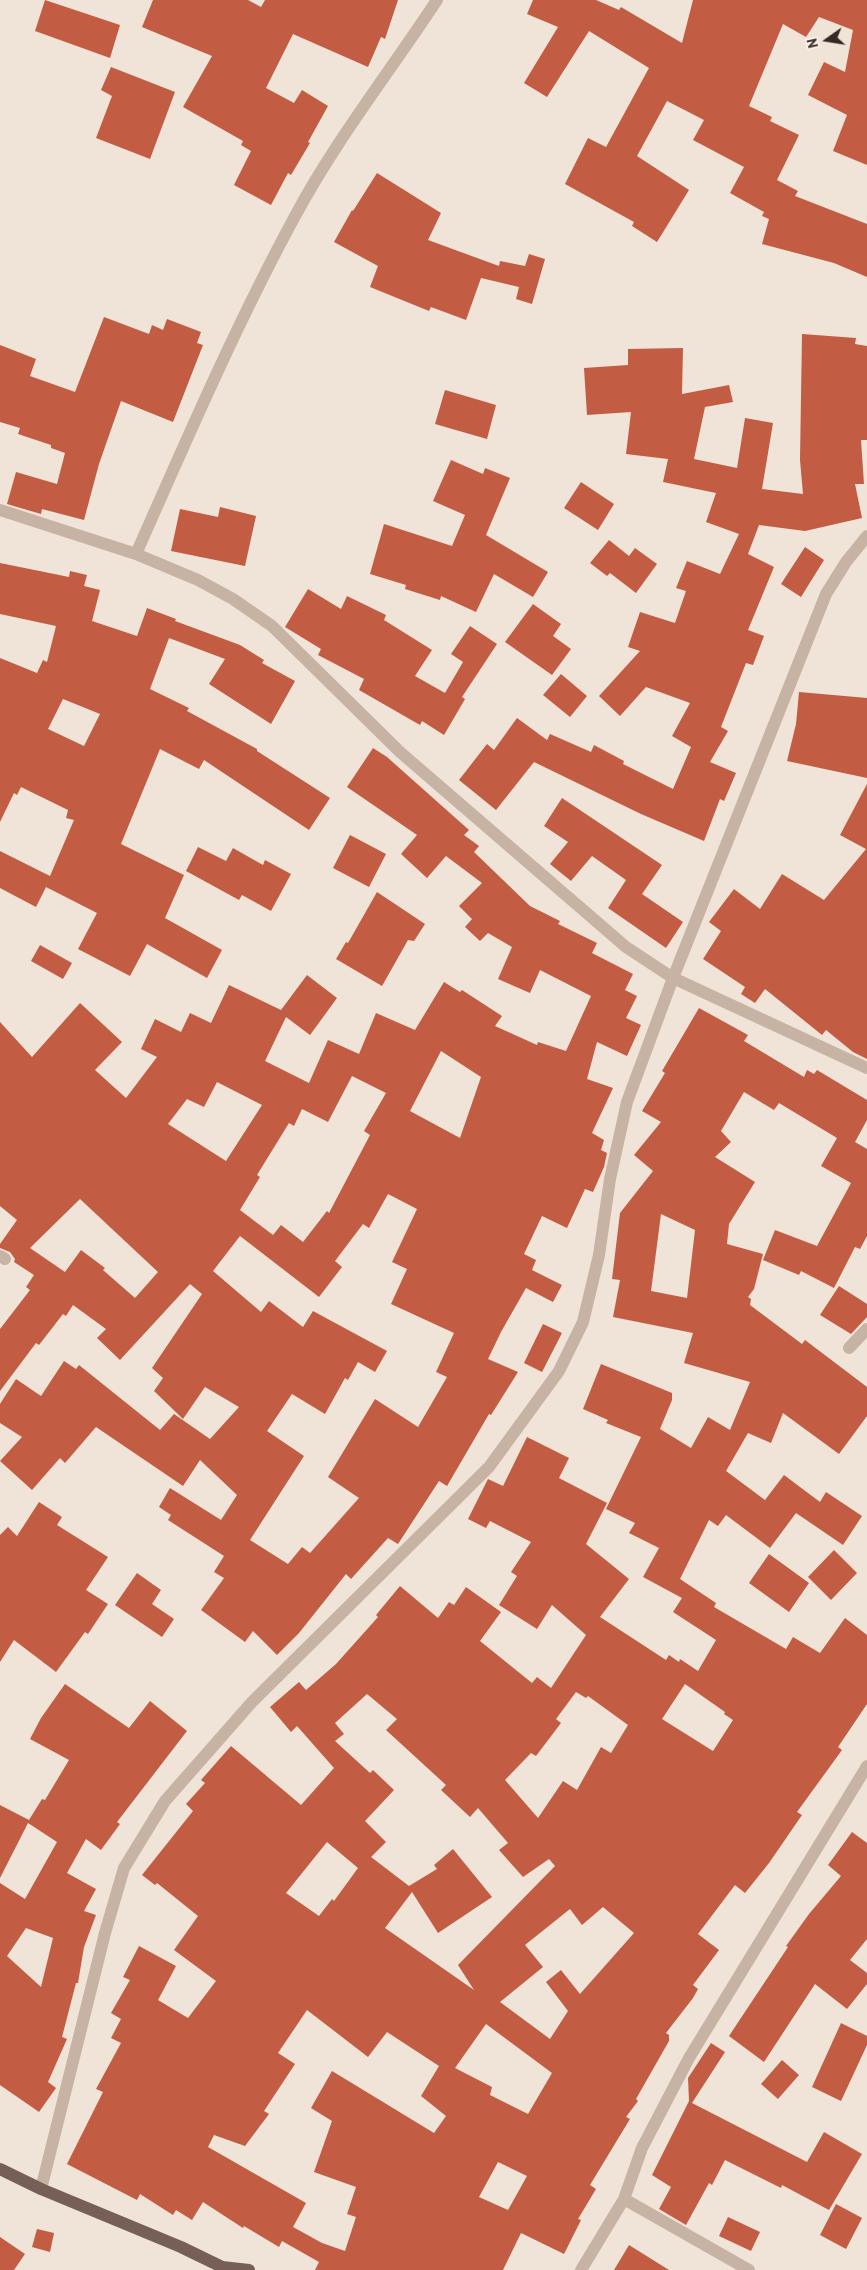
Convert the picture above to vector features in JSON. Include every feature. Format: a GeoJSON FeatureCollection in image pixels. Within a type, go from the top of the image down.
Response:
{"type":"FeatureCollection","features":[{"type":"Feature","properties":{"kind":"main road"},"geometry":{"type":"LineString","coordinates":[[0,2169],[181,2247],[216,2268],[249,2270]]}},
{"type":"Feature","properties":{"kind":"street"},"geometry":{"type":"LineString","coordinates":[[136,554],[225,353],[294,218],[343,135],[437,0]]}},
{"type":"Feature","properties":{"kind":"street"},"geometry":{"type":"LineString","coordinates":[[0,510],[136,554],[198,580],[233,600],[272,626],[400,752],[626,947],[673,978],[867,1068]]}},
{"type":"Feature","properties":{"kind":"street"},"geometry":{"type":"LineString","coordinates":[[41,2188],[104,1933],[124,1868],[165,1801],[252,1702],[489,1467],[559,1371],[583,1322],[599,1255],[610,1179],[627,1102],[673,978],[826,594],[846,562],[867,536]]}},
{"type":"Feature","properties":{"kind":"street"},"geometry":{"type":"LineString","coordinates":[[849,1348],[867,1328]]}},
{"type":"Feature","properties":{"kind":"street"},"geometry":{"type":"LineString","coordinates":[[581,2270],[624,2199],[642,2148],[689,2058],[867,1766]]}},
{"type":"Feature","properties":{"kind":"street"},"geometry":{"type":"LineString","coordinates":[[624,2199],[749,2270]]}},
{"type":"Feature","properties":{"kind":"building"},"geometry":{"type":"Polygon","coordinates":[[[45,0],[120,25],[110,58],[35,31],[45,0]]]}},
{"type":"Feature","properties":{"kind":"building"},"geometry":{"type":"Polygon","coordinates":[[[153,0],[248,0],[261,7],[265,0],[398,0],[385,39],[381,37],[368,67],[293,34],[266,88],[294,103],[302,90],[328,106],[308,142],[310,143],[291,175],[288,173],[271,205],[234,185],[251,151],[241,145],[243,141],[183,107],[212,56],[142,27],[153,0]]]}},
{"type":"Feature","properties":{"kind":"building"},"geometry":{"type":"Polygon","coordinates":[[[533,0],[596,0],[619,10],[621,7],[682,43],[693,0],[867,0],[867,165],[833,151],[847,115],[808,95],[824,62],[845,72],[853,30],[819,17],[806,37],[783,24],[749,106],[772,117],[770,121],[799,135],[777,180],[798,191],[795,196],[867,224],[867,277],[834,263],[762,244],[769,219],[762,216],[764,212],[730,193],[744,167],[693,140],[704,120],[667,101],[637,156],[689,190],[657,242],[632,226],[634,222],[565,184],[588,138],[606,147],[649,68],[589,31],[547,97],[524,83],[558,27],[527,14],[533,0]]]}},
{"type":"Feature","properties":{"kind":"building"},"geometry":{"type":"Polygon","coordinates":[[[111,67],[175,92],[150,159],[96,138],[112,96],[101,90],[111,67]]]}},
{"type":"Feature","properties":{"kind":"building"},"geometry":{"type":"Polygon","coordinates":[[[377,173],[441,213],[428,240],[499,266],[500,261],[525,266],[529,254],[545,259],[532,304],[516,299],[519,287],[481,278],[466,320],[431,307],[429,311],[370,287],[378,266],[334,242],[352,210],[377,173]]]}},
{"type":"Feature","properties":{"kind":"building"},"geometry":{"type":"Polygon","coordinates":[[[104,317],[149,334],[152,325],[163,330],[167,319],[201,332],[197,343],[203,345],[173,422],[121,401],[99,464],[84,520],[42,509],[41,514],[7,504],[16,472],[57,484],[65,453],[51,448],[51,445],[18,434],[20,428],[0,422],[0,345],[36,359],[30,376],[75,392],[104,317]]]}},
{"type":"Feature","properties":{"kind":"building"},"geometry":{"type":"Polygon","coordinates":[[[802,334],[856,338],[855,344],[867,346],[867,440],[861,440],[864,484],[855,484],[862,518],[805,531],[759,525],[748,554],[774,567],[748,630],[764,636],[753,665],[746,663],[721,727],[728,731],[710,762],[736,773],[724,801],[720,799],[704,841],[641,814],[534,762],[496,810],[459,780],[487,744],[494,750],[517,718],[547,740],[550,734],[591,752],[594,745],[624,761],[623,764],[673,789],[691,747],[672,736],[690,703],[646,687],[620,716],[599,696],[640,651],[628,647],[640,612],[675,623],[686,591],[676,588],[687,561],[720,574],[739,534],[706,522],[716,493],[663,482],[668,459],[626,454],[631,412],[587,415],[584,368],[628,365],[628,349],[683,348],[682,394],[729,385],[733,402],[705,407],[694,459],[737,468],[745,418],[773,423],[762,489],[803,494],[800,460],[802,334]]]}},
{"type":"Feature","properties":{"kind":"building"},"geometry":{"type":"Polygon","coordinates":[[[445,390],[496,405],[487,439],[435,424],[445,390]]]}},
{"type":"Feature","properties":{"kind":"building"},"geometry":{"type":"Polygon","coordinates":[[[451,460],[483,474],[485,468],[510,478],[486,535],[548,572],[533,597],[494,574],[476,612],[441,596],[440,600],[405,589],[406,585],[370,574],[384,524],[452,546],[465,515],[433,501],[451,460]]]}},
{"type":"Feature","properties":{"kind":"building"},"geometry":{"type":"Polygon","coordinates":[[[581,482],[614,504],[598,530],[564,508],[581,482]]]}},
{"type":"Feature","properties":{"kind":"building"},"geometry":{"type":"Polygon","coordinates":[[[220,507],[256,516],[245,566],[171,551],[180,509],[218,517],[220,507]]]}},
{"type":"Feature","properties":{"kind":"building"},"geometry":{"type":"Polygon","coordinates":[[[609,540],[629,556],[635,548],[657,564],[636,593],[610,573],[607,576],[590,563],[609,540]]]}},
{"type":"Feature","properties":{"kind":"building"},"geometry":{"type":"Polygon","coordinates":[[[805,547],[824,560],[801,597],[781,584],[805,547]]]}},
{"type":"Feature","properties":{"kind":"building"},"geometry":{"type":"Polygon","coordinates":[[[0,563],[69,577],[70,571],[87,575],[84,586],[100,590],[92,621],[137,636],[147,608],[176,619],[175,621],[240,645],[264,660],[262,663],[295,681],[271,724],[209,684],[225,659],[169,638],[150,689],[189,708],[187,711],[257,749],[257,751],[330,798],[309,830],[204,760],[199,769],[160,749],[121,844],[184,875],[165,918],[222,950],[207,978],[147,944],[130,976],[78,949],[97,913],[46,887],[36,907],[0,888],[0,851],[50,876],[74,820],[66,818],[68,810],[21,787],[17,795],[14,793],[0,822],[0,658],[37,673],[43,660],[47,662],[56,626],[0,614],[0,563]],[[63,699],[48,729],[84,746],[100,714],[63,699]]]}},
{"type":"Feature","properties":{"kind":"building"},"geometry":{"type":"Polygon","coordinates":[[[308,589],[341,609],[347,596],[386,615],[384,620],[432,650],[415,676],[445,693],[463,662],[451,654],[470,626],[497,644],[462,697],[465,699],[444,735],[422,721],[420,725],[359,690],[364,679],[318,655],[321,649],[285,627],[308,589]]]}},
{"type":"Feature","properties":{"kind":"building"},"geometry":{"type":"Polygon","coordinates":[[[533,604],[561,624],[553,636],[571,649],[552,675],[505,642],[533,604]]]}},
{"type":"Feature","properties":{"kind":"building"},"geometry":{"type":"Polygon","coordinates":[[[561,674],[587,696],[570,717],[543,695],[561,674]]]}},
{"type":"Feature","properties":{"kind":"building"},"geometry":{"type":"Polygon","coordinates":[[[799,692],[867,698],[867,778],[787,761],[796,724],[799,692]]]}},
{"type":"Feature","properties":{"kind":"building"},"geometry":{"type":"Polygon","coordinates":[[[373,748],[387,757],[469,830],[464,835],[479,846],[474,852],[530,906],[560,921],[558,924],[597,943],[592,953],[633,974],[625,990],[637,996],[626,1018],[641,1025],[627,1056],[597,1042],[587,1079],[613,1088],[592,1133],[604,1140],[601,1150],[607,1153],[604,1167],[593,1192],[585,1189],[567,1228],[542,1216],[524,1254],[536,1260],[532,1270],[562,1285],[553,1302],[526,1288],[501,1332],[488,1359],[518,1372],[491,1415],[489,1414],[447,1486],[439,1481],[398,1544],[388,1538],[351,1579],[346,1574],[299,1633],[277,1655],[253,1631],[245,1642],[201,1610],[224,1578],[214,1572],[224,1556],[168,1520],[171,1515],[159,1507],[170,1488],[221,1520],[237,1495],[200,1460],[183,1486],[96,1427],[65,1463],[60,1458],[32,1490],[0,1461],[22,1437],[0,1423],[0,1404],[16,1379],[41,1396],[64,1361],[76,1369],[79,1365],[160,1430],[174,1414],[210,1439],[239,1407],[205,1387],[183,1419],[154,1391],[163,1378],[152,1368],[202,1294],[190,1284],[120,1360],[97,1338],[106,1329],[73,1305],[66,1316],[63,1314],[39,1345],[36,1343],[0,1391],[0,1329],[30,1290],[26,1287],[34,1275],[14,1262],[15,1259],[10,1252],[0,1248],[0,1244],[17,1220],[0,1206],[0,1022],[32,1057],[80,1003],[122,1042],[95,1070],[126,1098],[157,1057],[141,1049],[155,1019],[181,1032],[190,1013],[211,1023],[229,985],[281,1010],[307,975],[337,998],[310,1035],[286,1017],[265,1061],[309,1083],[328,1040],[359,1054],[376,1013],[415,1030],[444,982],[460,992],[462,990],[502,1016],[495,1026],[537,1045],[538,1042],[566,1051],[591,996],[540,970],[530,993],[498,979],[512,947],[488,933],[480,941],[465,927],[472,919],[459,906],[482,883],[446,856],[427,878],[401,854],[417,835],[347,787],[373,748]],[[441,1051],[410,1111],[460,1138],[481,1077],[441,1051]],[[352,1076],[328,1122],[302,1109],[294,1126],[289,1123],[257,1175],[260,1177],[240,1210],[273,1235],[281,1225],[303,1242],[327,1211],[329,1213],[370,1135],[364,1131],[386,1093],[352,1076]],[[217,1082],[204,1107],[187,1099],[168,1124],[226,1161],[262,1105],[217,1082]],[[388,1194],[369,1228],[363,1224],[335,1261],[342,1267],[319,1297],[240,1236],[213,1271],[261,1312],[269,1301],[303,1327],[313,1311],[387,1351],[375,1372],[358,1362],[348,1380],[345,1378],[325,1414],[292,1394],[267,1431],[304,1456],[250,1540],[288,1564],[302,1547],[310,1553],[359,1498],[328,1477],[375,1399],[418,1427],[447,1377],[436,1372],[454,1333],[391,1304],[407,1269],[392,1262],[417,1209],[388,1194]],[[80,1199],[30,1248],[65,1272],[81,1250],[105,1268],[103,1270],[135,1298],[158,1272],[80,1199]]]}},
{"type":"Feature","properties":{"kind":"building"},"geometry":{"type":"Polygon","coordinates":[[[867,784],[867,1059],[853,1052],[826,1030],[822,1035],[765,989],[755,1003],[741,994],[745,987],[703,959],[721,931],[709,922],[734,889],[760,909],[782,874],[824,900],[866,849],[840,835],[867,784]]]}},
{"type":"Feature","properties":{"kind":"building"},"geometry":{"type":"Polygon","coordinates":[[[562,798],[662,865],[642,894],[683,922],[666,948],[608,908],[626,880],[592,856],[571,881],[550,864],[568,842],[544,826],[562,798]]]}},
{"type":"Feature","properties":{"kind":"building"},"geometry":{"type":"Polygon","coordinates":[[[350,835],[386,854],[369,887],[333,868],[350,835]]]}},
{"type":"Feature","properties":{"kind":"building"},"geometry":{"type":"Polygon","coordinates":[[[198,847],[226,861],[233,848],[263,865],[265,860],[291,874],[271,911],[242,895],[239,900],[186,871],[198,847]]]}},
{"type":"Feature","properties":{"kind":"building"},"geometry":{"type":"Polygon","coordinates":[[[377,892],[425,924],[414,941],[408,940],[382,986],[336,959],[346,942],[348,943],[377,892]]]}},
{"type":"Feature","properties":{"kind":"building"},"geometry":{"type":"Polygon","coordinates":[[[40,945],[72,963],[63,979],[31,961],[40,945]]]}},
{"type":"Feature","properties":{"kind":"building"},"geometry":{"type":"Polygon","coordinates":[[[699,1008],[748,1035],[744,1041],[804,1077],[807,1070],[814,1074],[817,1070],[867,1100],[867,1120],[855,1142],[867,1149],[867,1236],[860,1249],[855,1247],[834,1288],[801,1271],[799,1275],[763,1260],[775,1230],[817,1246],[851,1183],[821,1166],[837,1138],[779,1103],[774,1110],[744,1092],[721,1131],[731,1142],[715,1157],[755,1182],[729,1224],[727,1244],[763,1254],[754,1289],[748,1297],[751,1299],[750,1305],[802,1344],[805,1340],[867,1387],[867,1416],[839,1454],[783,1413],[771,1443],[748,1433],[726,1471],[765,1500],[784,1475],[820,1502],[826,1492],[862,1516],[843,1545],[796,1513],[770,1548],[726,1515],[718,1526],[709,1520],[680,1579],[716,1603],[714,1607],[786,1649],[793,1637],[820,1653],[845,1618],[867,1635],[867,1704],[838,1747],[842,1750],[797,1812],[802,1815],[769,1863],[745,1893],[735,1885],[698,1934],[719,1950],[693,1985],[698,1989],[693,1998],[666,2033],[669,2035],[669,2041],[636,2099],[638,2101],[626,2117],[630,2119],[590,2185],[596,2189],[578,2219],[581,2220],[564,2254],[521,2233],[503,2270],[315,2270],[319,2262],[282,2241],[279,2247],[244,2226],[243,2228],[203,2202],[192,2220],[176,2210],[173,2215],[140,2194],[137,2200],[67,2164],[103,2092],[96,2089],[121,2043],[111,2038],[121,2019],[111,2013],[130,1980],[123,1977],[139,1946],[176,1966],[158,2000],[188,2018],[216,1981],[174,1950],[198,1916],[157,1883],[155,1885],[142,1875],[193,1811],[186,1804],[205,1783],[201,1780],[231,1746],[301,1805],[334,1768],[297,1726],[291,1732],[270,1707],[299,1682],[306,1690],[336,1664],[378,1617],[376,1615],[400,1586],[438,1618],[449,1602],[454,1605],[466,1587],[501,1612],[480,1641],[532,1683],[537,1677],[551,1688],[586,1635],[552,1605],[537,1629],[499,1605],[517,1576],[511,1572],[531,1542],[490,1521],[486,1528],[468,1519],[488,1479],[503,1486],[527,1437],[569,1458],[559,1478],[607,1503],[586,1544],[629,1579],[600,1617],[666,1660],[669,1655],[679,1662],[680,1659],[698,1671],[716,1640],[673,1612],[682,1598],[643,1577],[659,1548],[629,1533],[635,1523],[606,1509],[641,1437],[606,1423],[608,1420],[583,1409],[601,1364],[672,1393],[672,1400],[660,1429],[691,1448],[708,1417],[730,1430],[750,1382],[684,1363],[693,1333],[613,1317],[620,1280],[612,1279],[620,1213],[653,1171],[634,1155],[661,1122],[642,1111],[665,1073],[662,1071],[699,1008]],[[661,1214],[651,1291],[687,1298],[695,1230],[661,1214]],[[685,1684],[662,1719],[713,1751],[733,1720],[724,1714],[725,1712],[685,1684]],[[576,1692],[556,1719],[561,1723],[536,1756],[531,1753],[505,1780],[538,1818],[563,1781],[577,1790],[601,1747],[611,1753],[628,1725],[588,1696],[586,1698],[576,1692]],[[367,1694],[335,1723],[344,1734],[335,1741],[370,1773],[373,1770],[394,1790],[365,1821],[386,1842],[371,1857],[409,1886],[437,1869],[434,1865],[453,1849],[492,1897],[438,1933],[412,1892],[385,1928],[474,1990],[458,1965],[555,1866],[549,1859],[523,1877],[499,1850],[508,1843],[478,1808],[470,1817],[441,1790],[446,1785],[386,1730],[397,1719],[367,1694]],[[327,1842],[286,1893],[319,1916],[332,1899],[334,1901],[358,1868],[327,1842]],[[603,1907],[582,1925],[570,1909],[525,1945],[543,1967],[500,2002],[550,2039],[568,2011],[546,1982],[561,1970],[580,1994],[634,1933],[603,1907]],[[307,2010],[278,2053],[295,2064],[264,2111],[269,2114],[245,2146],[214,2135],[208,2147],[306,2203],[293,2227],[322,2243],[345,2251],[356,2217],[347,2214],[356,2187],[314,2172],[332,2121],[311,2108],[332,2071],[434,2133],[446,2116],[421,2096],[439,2066],[387,2032],[368,2057],[307,2010]],[[486,2024],[455,2068],[492,2087],[490,2095],[528,2114],[552,2073],[486,2024]],[[498,2162],[479,2197],[508,2210],[527,2176],[498,2162]]]}},
{"type":"Feature","properties":{"kind":"building"},"geometry":{"type":"Polygon","coordinates":[[[839,1286],[867,1304],[867,1317],[851,1334],[820,1315],[839,1286]]]}},
{"type":"Feature","properties":{"kind":"building"},"geometry":{"type":"Polygon","coordinates":[[[543,1324],[562,1333],[542,1372],[524,1363],[543,1324]]]}},
{"type":"Feature","properties":{"kind":"building"},"geometry":{"type":"Polygon","coordinates":[[[39,1502],[62,1517],[57,1525],[108,1557],[86,1590],[108,1604],[88,1634],[85,1632],[56,1672],[14,1640],[0,1662],[0,1535],[8,1527],[17,1536],[39,1502]]]}},
{"type":"Feature","properties":{"kind":"building"},"geometry":{"type":"Polygon","coordinates":[[[834,1550],[857,1573],[831,1600],[808,1577],[834,1550]]]}},
{"type":"Feature","properties":{"kind":"building"},"geometry":{"type":"Polygon","coordinates":[[[769,1554],[809,1583],[789,1612],[749,1583],[769,1554]]]}},
{"type":"Feature","properties":{"kind":"building"},"geometry":{"type":"Polygon","coordinates":[[[137,1573],[161,1590],[152,1604],[174,1619],[162,1637],[115,1605],[137,1573]]]}},
{"type":"Feature","properties":{"kind":"building"},"geometry":{"type":"Polygon","coordinates":[[[65,1684],[129,1728],[150,1701],[187,1731],[117,1822],[120,1824],[101,1850],[86,1839],[67,1873],[96,1889],[84,1911],[96,1915],[84,1947],[78,1983],[76,1983],[62,2037],[67,2039],[48,2082],[56,2088],[39,2112],[0,2085],[0,1883],[25,1899],[57,1842],[28,1823],[0,1878],[0,1805],[29,1820],[42,1799],[45,1800],[69,1760],[30,1739],[41,1718],[65,1684]],[[26,1928],[7,1956],[41,1987],[53,1938],[26,1928]]]}},
{"type":"Feature","properties":{"kind":"building"},"geometry":{"type":"Polygon","coordinates":[[[852,1832],[867,1843],[867,1939],[850,1960],[867,1973],[867,1984],[847,2009],[815,1984],[764,2062],[729,2036],[788,1947],[786,1946],[809,1914],[841,1876],[828,1865],[852,1832]]]}},
{"type":"Feature","properties":{"kind":"building"},"geometry":{"type":"Polygon","coordinates":[[[841,2023],[867,2036],[867,2045],[841,2101],[812,2087],[841,2023]]]}},
{"type":"Feature","properties":{"kind":"building"},"geometry":{"type":"Polygon","coordinates":[[[711,2043],[725,2052],[692,2103],[807,2162],[824,2132],[862,2154],[829,2210],[782,2185],[781,2188],[725,2160],[712,2185],[709,2183],[686,2225],[659,2209],[671,2187],[652,2175],[689,2101],[688,2078],[711,2043]]]}},
{"type":"Feature","properties":{"kind":"building"},"geometry":{"type":"Polygon","coordinates":[[[782,2060],[799,2075],[778,2099],[761,2084],[782,2060]]]}},
{"type":"Feature","properties":{"kind":"building"},"geometry":{"type":"Polygon","coordinates":[[[836,2204],[862,2218],[846,2249],[820,2235],[836,2204]]]}},
{"type":"Feature","properties":{"kind":"building"},"geometry":{"type":"Polygon","coordinates":[[[728,2217],[760,2232],[751,2251],[719,2236],[728,2217]]]}},
{"type":"Feature","properties":{"kind":"building"},"geometry":{"type":"Polygon","coordinates":[[[37,2229],[54,2233],[50,2252],[32,2247],[37,2229]]]}},
{"type":"Feature","properties":{"kind":"building"},"geometry":{"type":"Polygon","coordinates":[[[0,2237],[25,2254],[14,2270],[0,2270],[0,2237]]]}},
{"type":"Feature","properties":{"kind":"building"},"geometry":{"type":"Polygon","coordinates":[[[629,2245],[669,2270],[614,2270],[629,2245]]]}}]}
